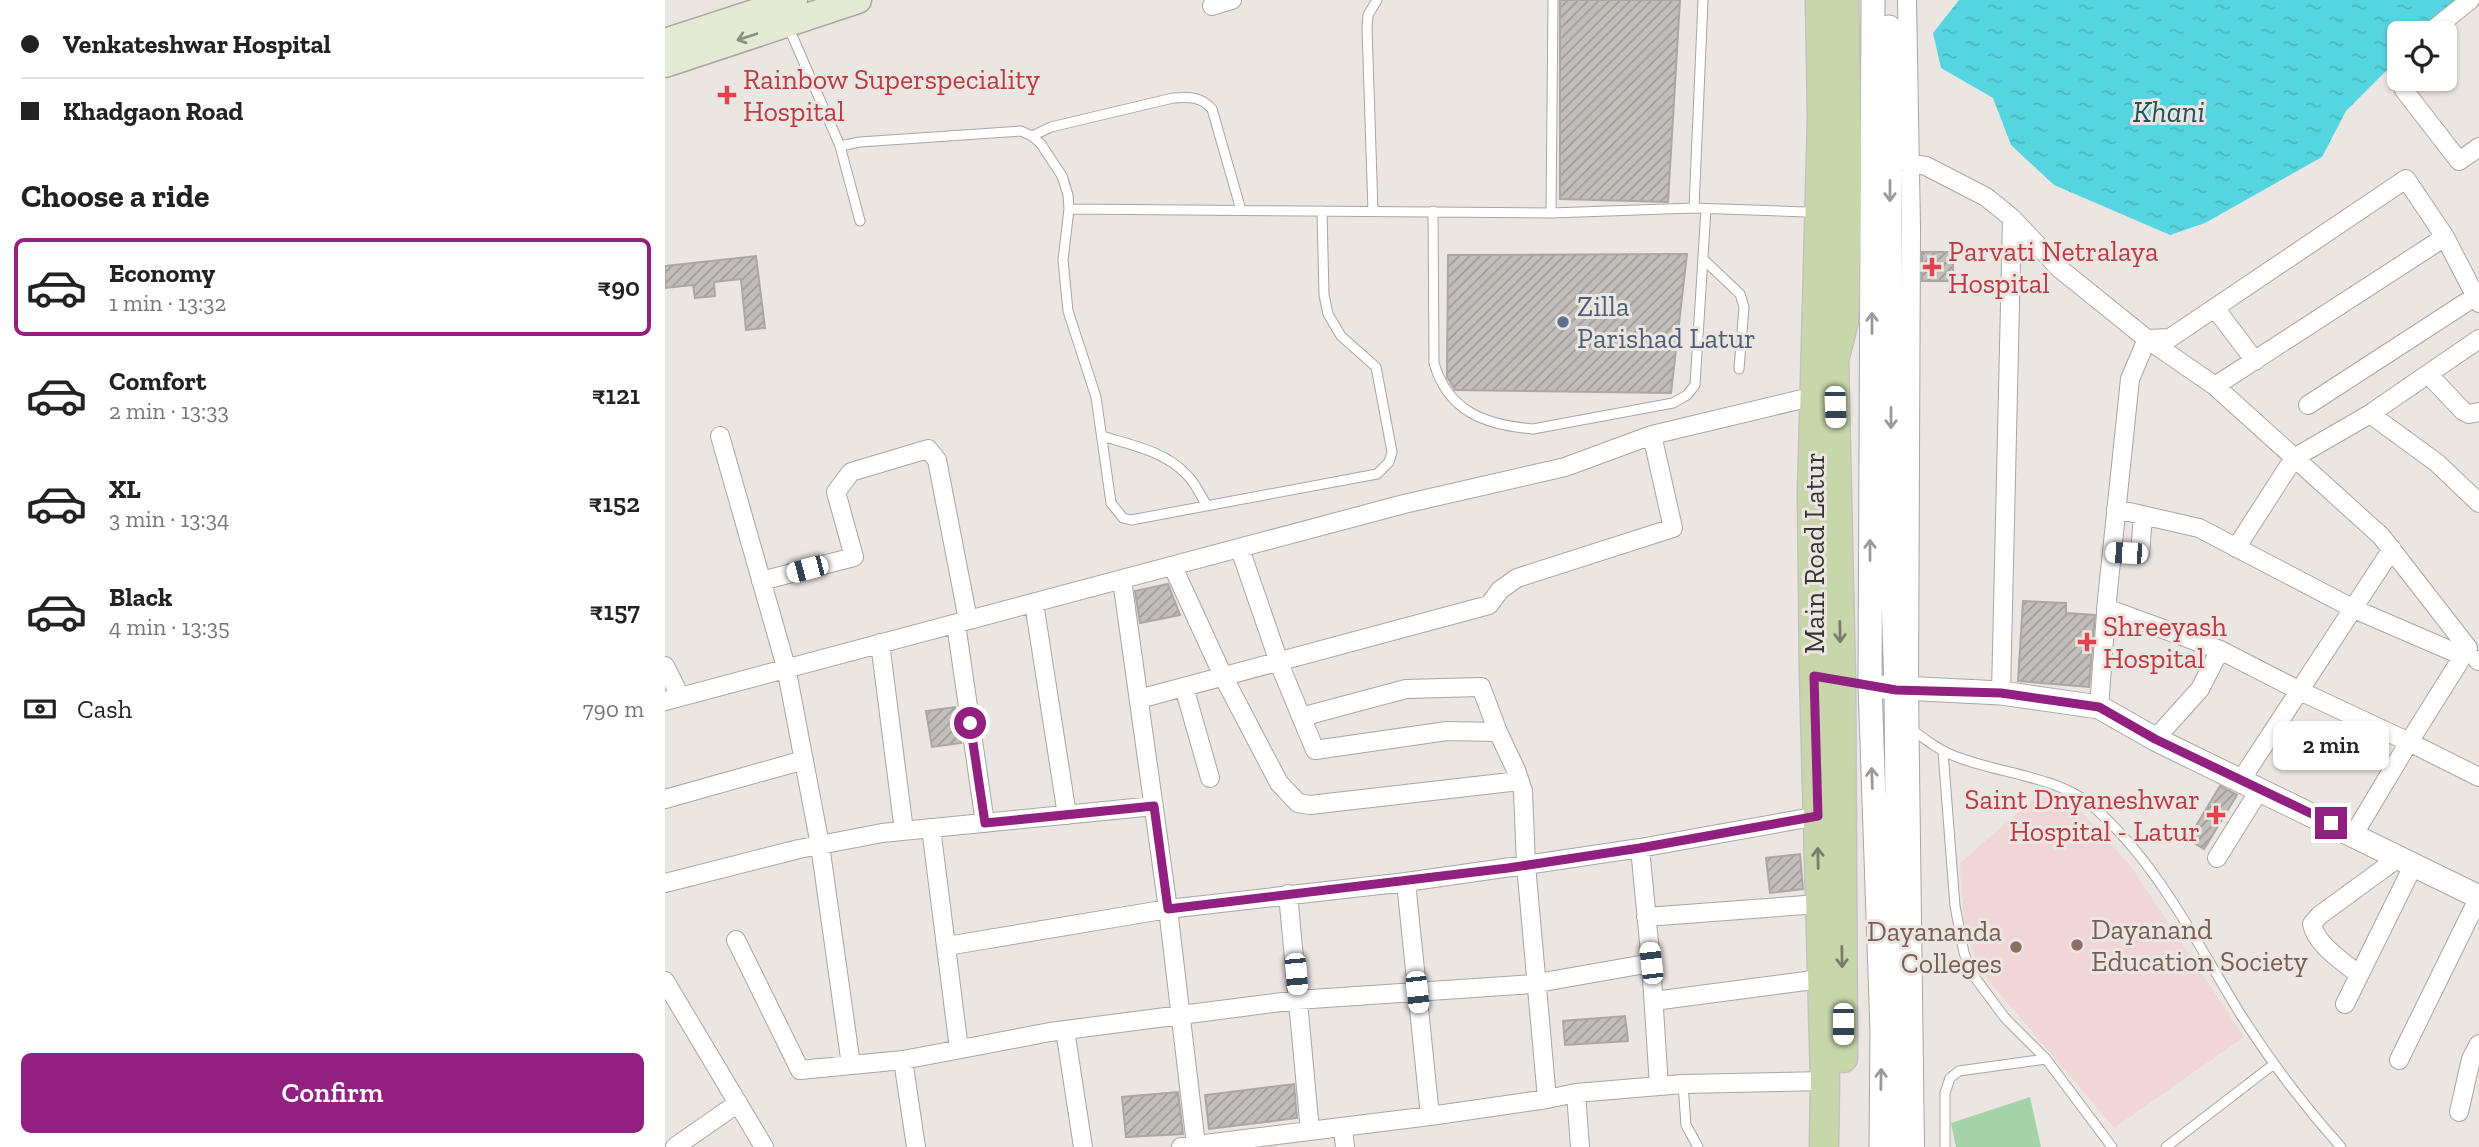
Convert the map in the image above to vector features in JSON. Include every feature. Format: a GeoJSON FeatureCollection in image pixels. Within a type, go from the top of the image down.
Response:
{"type":"FeatureCollection","features":[{"type":"Feature","properties":{"kind":"main road"},"geometry":{"type":"LineString","coordinates":[[665,42],[787,10],[858,0]]}},
{"type":"Feature","properties":{"kind":"main road"},"geometry":{"type":"LineString","coordinates":[[1802,0],[1806,312],[1825,361]]}},
{"type":"Feature","properties":{"kind":"main road","name":"Main Road Latur"},"geometry":{"type":"LineString","coordinates":[[1820,0],[1825,361],[1841,680],[1843,1147]]}},
{"type":"Feature","properties":{"kind":"main road","name":"Main Road Latur"},"geometry":{"type":"LineString","coordinates":[[1824,1147],[1825,1081],[1812,494],[1815,396],[1825,361],[1832,0]]}},
{"type":"Feature","properties":{"kind":"main road"},"geometry":{"type":"LineString","coordinates":[[1825,361],[1845,321],[1847,167],[1844,0]]}},
{"type":"Feature","properties":{"kind":"main road"},"geometry":{"type":"LineString","coordinates":[[665,65],[787,10]]}},
{"type":"Feature","properties":{"kind":"street"},"geometry":{"type":"LineString","coordinates":[[1212,6],[1232,0]]}},
{"type":"Feature","properties":{"kind":"street"},"geometry":{"type":"LineString","coordinates":[[1874,0],[1890,160]]}},
{"type":"Feature","properties":{"kind":"street"},"geometry":{"type":"LineString","coordinates":[[1889,0],[1892,563],[1903,690],[1900,1147]]}},
{"type":"Feature","properties":{"kind":"street"},"geometry":{"type":"LineString","coordinates":[[1881,1147],[1882,1031],[1870,685],[1890,160],[1907,0]]}},
{"type":"Feature","properties":{"kind":"street"},"geometry":{"type":"LineString","coordinates":[[2444,21],[2470,0]]}},
{"type":"Feature","properties":{"kind":"street"},"geometry":{"type":"LineString","coordinates":[[2405,91],[2459,161],[2479,147]]}},
{"type":"Feature","properties":{"kind":"street"},"geometry":{"type":"LineString","coordinates":[[1890,160],[1926,166],[1986,197],[2012,218],[2060,269],[2147,339],[2215,386],[2381,536],[2474,658]]}},
{"type":"Feature","properties":{"kind":"street"},"geometry":{"type":"LineString","coordinates":[[2147,339],[2170,338],[2406,179],[2445,237],[2478,297],[2308,405]]}},
{"type":"Feature","properties":{"kind":"street"},"geometry":{"type":"LineString","coordinates":[[2001,693],[2012,218]]}},
{"type":"Feature","properties":{"kind":"street"},"geometry":{"type":"LineString","coordinates":[[2215,386],[2445,237]]}},
{"type":"Feature","properties":{"kind":"street"},"geometry":{"type":"LineString","coordinates":[[2215,308],[2255,360]]}},
{"type":"Feature","properties":{"kind":"street"},"geometry":{"type":"LineString","coordinates":[[2236,548],[2294,458],[2370,414],[2479,338]]}},
{"type":"Feature","properties":{"kind":"street"},"geometry":{"type":"LineString","coordinates":[[2099,707],[2106,608],[2130,379],[2147,339]]}},
{"type":"Feature","properties":{"kind":"street"},"geometry":{"type":"LineString","coordinates":[[2428,374],[2463,411],[2469,414],[2479,412]]}},
{"type":"Feature","properties":{"kind":"street"},"geometry":{"type":"LineString","coordinates":[[665,666],[673,699],[1403,504],[1565,467],[1652,435],[1815,396]]}},
{"type":"Feature","properties":{"kind":"street"},"geometry":{"type":"LineString","coordinates":[[2370,414],[2437,463],[2479,503]]}},
{"type":"Feature","properties":{"kind":"street"},"geometry":{"type":"LineString","coordinates":[[1139,698],[1489,605],[1500,590],[1517,578],[1673,528],[1652,435]]}},
{"type":"Feature","properties":{"kind":"street"},"geometry":{"type":"LineString","coordinates":[[720,436],[786,667],[820,845],[851,1065]]}},
{"type":"Feature","properties":{"kind":"street"},"geometry":{"type":"LineString","coordinates":[[761,581],[854,557],[836,492],[851,472],[928,449],[937,460],[962,622],[985,823]]}},
{"type":"Feature","properties":{"kind":"street"},"geometry":{"type":"LineString","coordinates":[[2116,509],[2199,528],[2354,609],[2474,658]]}},
{"type":"Feature","properties":{"kind":"street"},"geometry":{"type":"LineString","coordinates":[[2112,553],[2140,554],[2143,515]]}},
{"type":"Feature","properties":{"kind":"street"},"geometry":{"type":"LineString","coordinates":[[1240,549],[1278,661],[1315,750],[1447,731],[1498,732]]}},
{"type":"Feature","properties":{"kind":"street"},"geometry":{"type":"LineString","coordinates":[[2217,858],[2300,691],[2392,550]]}},
{"type":"Feature","properties":{"kind":"street"},"geometry":{"type":"LineString","coordinates":[[1173,567],[1223,676],[1279,783],[1298,803],[1310,805],[1519,781]]}},
{"type":"Feature","properties":{"kind":"street"},"geometry":{"type":"LineString","coordinates":[[1122,580],[1181,1015],[1188,1146],[1237,1144],[1576,1093],[1683,1084],[1825,1081]]}},
{"type":"Feature","properties":{"kind":"street"},"geometry":{"type":"LineString","coordinates":[[1034,603],[1067,815]]}},
{"type":"Feature","properties":{"kind":"street"},"geometry":{"type":"LineString","coordinates":[[2106,608],[2220,650],[2300,691],[2409,741],[2479,778]]}},
{"type":"Feature","properties":{"kind":"street"},"geometry":{"type":"LineString","coordinates":[[880,643],[904,831]]}},
{"type":"Feature","properties":{"kind":"street"},"geometry":{"type":"LineString","coordinates":[[2155,739],[2200,689],[2220,650]]}},
{"type":"Feature","properties":{"kind":"street"},"geometry":{"type":"LineString","coordinates":[[2354,834],[2409,741],[2474,658]]}},
{"type":"Feature","properties":{"kind":"street"},"geometry":{"type":"LineString","coordinates":[[1814,676],[1903,690],[2001,693],[2099,707],[2155,739],[2479,897],[2399,1060]]}},
{"type":"Feature","properties":{"kind":"street"},"geometry":{"type":"LineString","coordinates":[[1184,687],[1210,778]]}},
{"type":"Feature","properties":{"kind":"street"},"geometry":{"type":"LineString","coordinates":[[1301,717],[1406,689],[1481,687],[1523,791],[1526,865],[1546,1099]]}},
{"type":"Feature","properties":{"kind":"street"},"geometry":{"type":"LineString","coordinates":[[1903,690],[1910,728],[1915,1147]]}},
{"type":"Feature","properties":{"kind":"street"},"geometry":{"type":"LineString","coordinates":[[665,799],[804,760]]}},
{"type":"Feature","properties":{"kind":"street"},"geometry":{"type":"LineString","coordinates":[[665,883],[820,845],[904,831],[1154,806]]}},
{"type":"Feature","properties":{"kind":"street"},"geometry":{"type":"LineString","coordinates":[[947,946],[1168,909],[1406,882],[1640,848],[1818,816]]}},
{"type":"Feature","properties":{"kind":"street"},"geometry":{"type":"LineString","coordinates":[[931,828],[959,1049]]}},
{"type":"Feature","properties":{"kind":"street"},"geometry":{"type":"LineString","coordinates":[[1640,848],[1659,1086]]}},
{"type":"Feature","properties":{"kind":"street"},"geometry":{"type":"LineString","coordinates":[[2344,1004],[2359,975],[2405,862]]}},
{"type":"Feature","properties":{"kind":"street"},"geometry":{"type":"LineString","coordinates":[[2359,975],[2324,944],[2313,930],[2312,924],[2320,915],[2405,862]]}},
{"type":"Feature","properties":{"kind":"street"},"geometry":{"type":"LineString","coordinates":[[1406,882],[1430,1116]]}},
{"type":"Feature","properties":{"kind":"street"},"geometry":{"type":"LineString","coordinates":[[1288,894],[1310,1132]]}},
{"type":"Feature","properties":{"kind":"street"},"geometry":{"type":"LineString","coordinates":[[1646,917],[1819,904]]}},
{"type":"Feature","properties":{"kind":"street"},"geometry":{"type":"LineString","coordinates":[[736,940],[800,1070],[902,1060],[1065,1030],[1298,1000],[1536,983],[1651,963]]}},
{"type":"Feature","properties":{"kind":"street"},"geometry":{"type":"LineString","coordinates":[[1654,1002],[1821,979]]}},
{"type":"Feature","properties":{"kind":"street"},"geometry":{"type":"LineString","coordinates":[[665,981],[671,1008],[738,1103],[764,1147]]}},
{"type":"Feature","properties":{"kind":"street"},"geometry":{"type":"LineString","coordinates":[[1065,1030],[1083,1147]]}},
{"type":"Feature","properties":{"kind":"street"},"geometry":{"type":"LineString","coordinates":[[2459,1112],[2471,1059],[2479,1044]]}},
{"type":"Feature","properties":{"kind":"street"},"geometry":{"type":"LineString","coordinates":[[902,1060],[916,1147]]}},
{"type":"Feature","properties":{"kind":"street"},"geometry":{"type":"LineString","coordinates":[[1576,1093],[1580,1147]]}},
{"type":"Feature","properties":{"kind":"street"},"geometry":{"type":"LineString","coordinates":[[665,1132],[674,1147],[738,1103]]}},
{"type":"Feature","properties":{"kind":"street"},"geometry":{"type":"LineString","coordinates":[[1343,1128],[1345,1147]]}},
{"type":"Feature","properties":{"kind":"lane"},"geometry":{"type":"LineString","coordinates":[[1373,211],[1367,28],[1368,16],[1377,0]]}},
{"type":"Feature","properties":{"kind":"lane"},"geometry":{"type":"LineString","coordinates":[[1551,213],[1553,0]]}},
{"type":"Feature","properties":{"kind":"lane"},"geometry":{"type":"LineString","coordinates":[[1694,208],[1703,0]]}},
{"type":"Feature","properties":{"kind":"lane"},"geometry":{"type":"LineString","coordinates":[[787,10],[840,146],[860,221]]}},
{"type":"Feature","properties":{"kind":"lane"},"geometry":{"type":"LineString","coordinates":[[1032,136],[1051,127],[1173,98],[1191,97],[1206,102],[1212,109],[1241,210]]}},
{"type":"Feature","properties":{"kind":"lane"},"geometry":{"type":"LineString","coordinates":[[840,146],[860,142],[1021,131],[1041,144],[1062,177],[1068,195],[1064,281],[1069,311],[1096,397],[1111,503],[1123,518],[1131,520],[1377,474],[1389,462],[1392,452],[1376,367],[1341,336],[1328,314],[1324,295],[1322,211]]}},
{"type":"Feature","properties":{"kind":"lane"},"geometry":{"type":"LineString","coordinates":[[1069,209],[1551,213],[1694,208],[1806,212]]}},
{"type":"Feature","properties":{"kind":"lane"},"geometry":{"type":"LineString","coordinates":[[1433,211],[1434,363],[1438,375],[1449,396],[1467,411],[1510,427],[1533,429],[1673,403],[1687,395],[1695,385],[1706,209]]}},
{"type":"Feature","properties":{"kind":"lane"},"geometry":{"type":"LineString","coordinates":[[1703,259],[1740,294],[1744,307],[1739,369]]}},
{"type":"Feature","properties":{"kind":"lane"},"geometry":{"type":"LineString","coordinates":[[1102,436],[1155,452],[1174,463],[1188,475],[1207,506]]}},
{"type":"Feature","properties":{"kind":"lane"},"geometry":{"type":"LineString","coordinates":[[1910,728],[1943,752],[2055,786],[2086,801],[2103,816],[2131,844],[2156,876],[2274,1063],[2341,1147]]}},
{"type":"Feature","properties":{"kind":"lane"},"geometry":{"type":"LineString","coordinates":[[1943,752],[1955,906],[1964,953],[1973,975],[2005,1018],[2046,1059],[2112,1147]]}},
{"type":"Feature","properties":{"kind":"lane"},"geometry":{"type":"LineString","coordinates":[[1945,1147],[1945,1093],[1950,1078],[1959,1071],[2046,1059]]}},
{"type":"Feature","properties":{"kind":"lane"},"geometry":{"type":"LineString","coordinates":[[2166,1147],[2274,1063]]}},
{"type":"Feature","properties":{"kind":"lane"},"geometry":{"type":"LineString","coordinates":[[1683,1084],[1686,1125],[1698,1147]]}},
{"type":"Feature","properties":{"kind":"shaded area","name":"Dayanand Education Society"},"geometry":{"type":"Polygon","coordinates":[[[2038,795],[2074,804],[2130,865],[2244,1037],[2114,1128],[1978,968],[1964,921],[1960,863],[2038,795]]]}},
{"type":"Feature","properties":{"kind":"green space"},"geometry":{"type":"Polygon","coordinates":[[[2030,1097],[2041,1147],[1956,1147],[1951,1123],[2030,1097]]]}},
{"type":"Feature","properties":{"kind":"water","name":"Khani"},"geometry":{"type":"Polygon","coordinates":[[[1959,0],[2465,0],[2440,21],[2387,21],[2387,70],[2346,111],[2322,157],[2205,223],[2170,235],[2054,185],[2011,145],[1993,98],[1941,68],[1933,33],[1959,0]]]}},
{"type":"Feature","properties":{"kind":"building"},"geometry":{"type":"Polygon","coordinates":[[[1560,0],[1680,0],[1668,202],[1560,199],[1560,0]]]}},
{"type":"Feature","properties":{"kind":"building"},"geometry":{"type":"Polygon","coordinates":[[[1922,252],[1953,252],[1953,281],[1922,281],[1922,252]]]}},
{"type":"Feature","properties":{"kind":"building","name":"Zilla Parishad Latur"},"geometry":{"type":"Polygon","coordinates":[[[1687,254],[1671,393],[1455,390],[1447,377],[1448,255],[1687,254]]]}},
{"type":"Feature","properties":{"kind":"building"},"geometry":{"type":"Polygon","coordinates":[[[756,256],[765,328],[746,330],[741,279],[714,282],[715,296],[695,298],[693,285],[665,288],[665,266],[756,256]]]}},
{"type":"Feature","properties":{"kind":"building"},"geometry":{"type":"Polygon","coordinates":[[[1168,584],[1180,615],[1140,623],[1135,591],[1168,584]]]}},
{"type":"Feature","properties":{"kind":"building"},"geometry":{"type":"Polygon","coordinates":[[[2023,601],[2066,603],[2066,613],[2095,615],[2089,687],[2018,681],[2023,601]]]}},
{"type":"Feature","properties":{"kind":"building"},"geometry":{"type":"Polygon","coordinates":[[[955,707],[961,743],[932,747],[926,711],[955,707]]]}},
{"type":"Feature","properties":{"kind":"building"},"geometry":{"type":"Polygon","coordinates":[[[2220,786],[2237,795],[2204,849],[2188,839],[2220,786]]]}},
{"type":"Feature","properties":{"kind":"building"},"geometry":{"type":"Polygon","coordinates":[[[1800,854],[1803,889],[1770,893],[1766,858],[1800,854]]]}},
{"type":"Feature","properties":{"kind":"building"},"geometry":{"type":"Polygon","coordinates":[[[1625,1016],[1628,1041],[1565,1045],[1563,1021],[1625,1016]]]}},
{"type":"Feature","properties":{"kind":"building"},"geometry":{"type":"Polygon","coordinates":[[[1294,1084],[1297,1118],[1209,1129],[1205,1095],[1294,1084]]]}},
{"type":"Feature","properties":{"kind":"building"},"geometry":{"type":"Polygon","coordinates":[[[1178,1092],[1183,1134],[1126,1137],[1122,1097],[1178,1092]]]}},
{"type":"Feature","properties":{"kind":"place","name":"Rainbow Superspeciality Hospital"},"geometry":{"type":"Point","coordinates":[727,95]}},
{"type":"Feature","properties":{"kind":"place","name":"Parvati Netralaya Hospital"},"geometry":{"type":"Point","coordinates":[1932,267]}},
{"type":"Feature","properties":{"kind":"place","name":"Zilla Parishad Latur"},"geometry":{"type":"Point","coordinates":[1563,322]}},
{"type":"Feature","properties":{"kind":"place","name":"Shreeyash Hospital"},"geometry":{"type":"Point","coordinates":[2087,642]}},
{"type":"Feature","properties":{"kind":"place","name":"Saint Dnyaneshwar Hospital - Latur"},"geometry":{"type":"Point","coordinates":[2216,815]}},
{"type":"Feature","properties":{"kind":"place","name":"Dayanand Education Society"},"geometry":{"type":"Point","coordinates":[2077,945]}},
{"type":"Feature","properties":{"kind":"place","name":"Dayananda Colleges"},"geometry":{"type":"Point","coordinates":[2016,947]}},
{"type":"Feature","properties":{"kind":"route"},"geometry":{"type":"LineString","coordinates":[[970,723],[985,823],[1154,806],[1168,909],[1508,868],[1640,848],[1818,816],[1814,676],[1896,690],[2001,693],[2099,707],[2155,739],[2331,823]]}}]}
